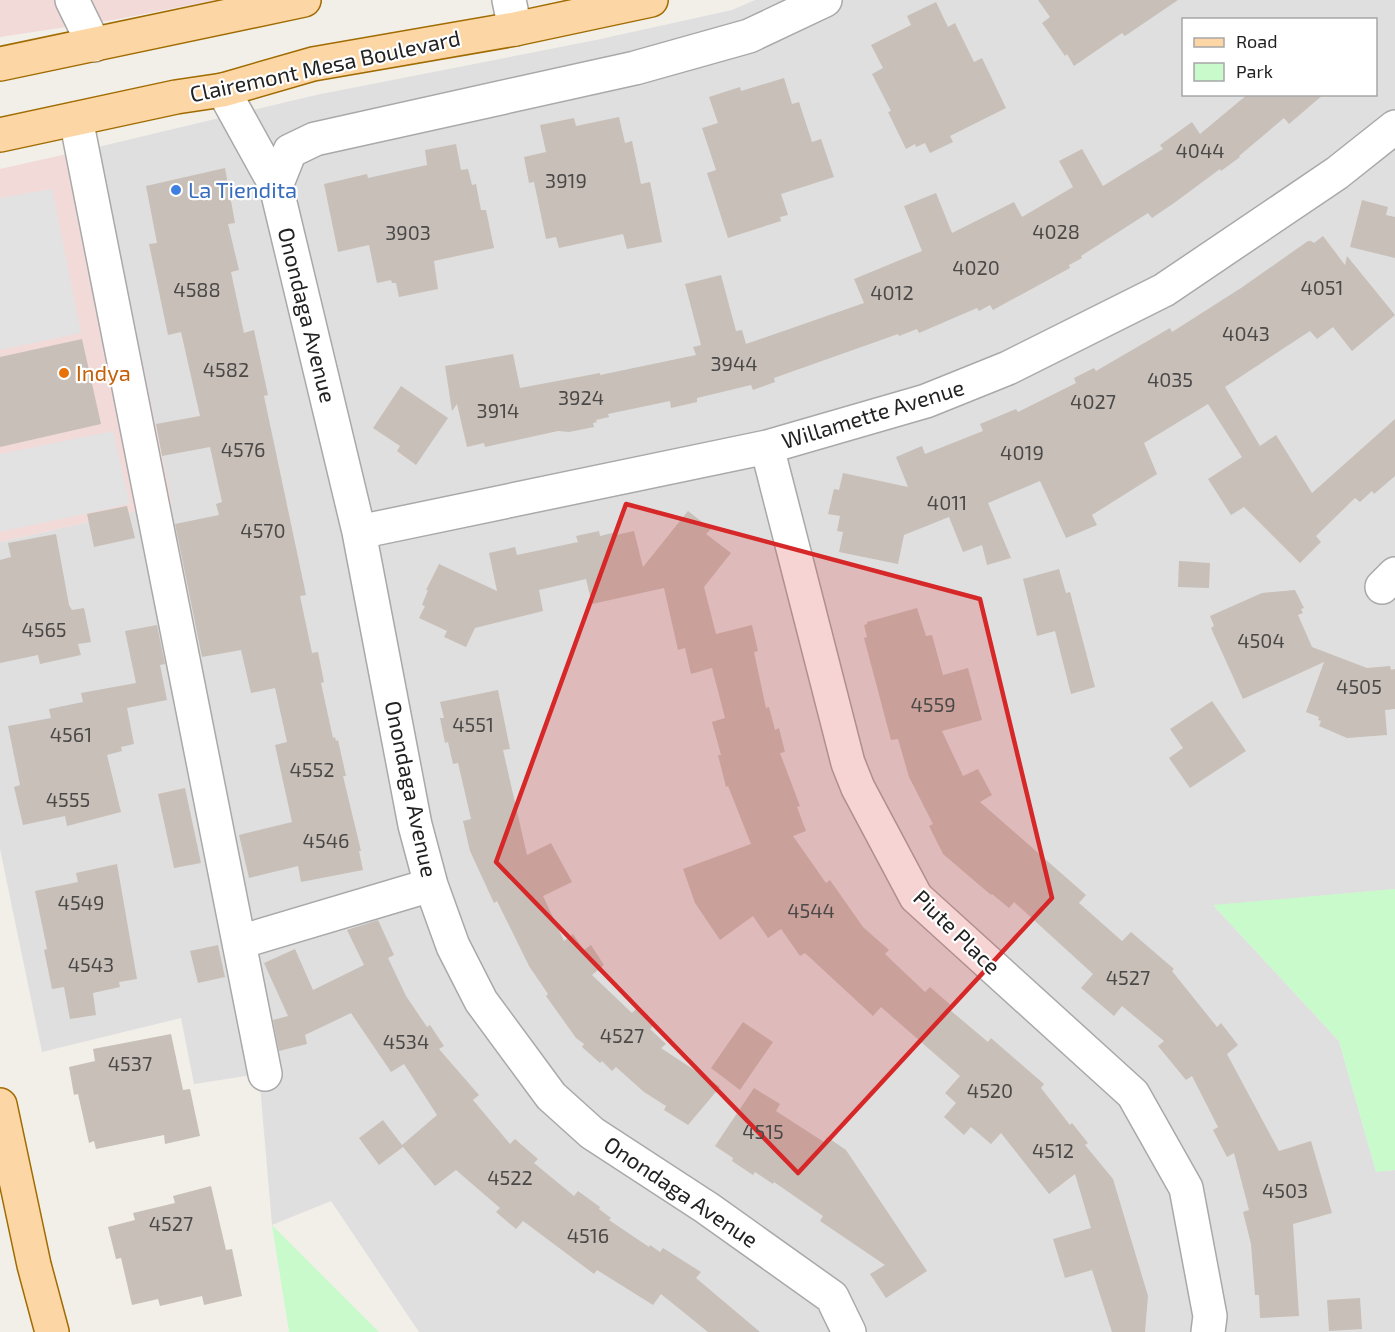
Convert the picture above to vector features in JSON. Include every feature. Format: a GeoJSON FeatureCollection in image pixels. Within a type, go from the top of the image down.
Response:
{"type":"FeatureCollection","features":[{"type":"Feature","properties":{"kind":"main road"},"geometry":{"type":"LineString","coordinates":[[0,64],[304,0]]}},
{"type":"Feature","properties":{"kind":"main road","name":"Clairemont Mesa Boulevard"},"geometry":{"type":"LineString","coordinates":[[0,135],[176,96],[223,90],[313,64],[512,14],[651,0]]}},
{"type":"Feature","properties":{"kind":"main road"},"geometry":{"type":"LineString","coordinates":[[0,1105],[34,1265],[52,1332]]}},
{"type":"Feature","properties":{"kind":"street"},"geometry":{"type":"LineString","coordinates":[[72,0],[94,45]]}},
{"type":"Feature","properties":{"kind":"street"},"geometry":{"type":"LineString","coordinates":[[276,186],[290,151],[315,139],[635,68],[749,36],[825,0]]}},
{"type":"Feature","properties":{"kind":"street","name":"Onondaga Avenue"},"geometry":{"type":"LineString","coordinates":[[223,90],[276,186],[359,532],[415,825],[431,885],[453,946],[481,1001],[551,1096],[592,1132],[707,1208],[832,1297],[849,1332]]}},
{"type":"Feature","properties":{"kind":"street"},"geometry":{"type":"LineString","coordinates":[[76,119],[265,1074]]}},
{"type":"Feature","properties":{"kind":"street","name":"Willamette Avenue"},"geometry":{"type":"LineString","coordinates":[[359,532],[767,447],[926,402],[1008,368],[1164,290],[1337,173],[1395,127]]}},
{"type":"Feature","properties":{"kind":"street","name":"Piute Place"},"geometry":{"type":"LineString","coordinates":[[767,447],[848,763],[858,788],[916,897],[1133,1094],[1186,1188],[1210,1316],[1208,1332]]}},
{"type":"Feature","properties":{"kind":"street"},"geometry":{"type":"LineString","coordinates":[[240,942],[431,885]]}},
{"type":"Feature","properties":{"kind":"highlighted area"},"geometry":{"type":"Polygon","coordinates":[[[626,504],[980,599],[1052,898],[798,1173],[496,862],[626,504]]]}},
{"type":"Feature","properties":{"kind":"shaded area"},"geometry":{"type":"Polygon","coordinates":[[[0,0],[216,0],[113,20],[0,37],[0,0]]]}},
{"type":"Feature","properties":{"kind":"shaded area"},"geometry":{"type":"Polygon","coordinates":[[[755,0],[1395,0],[1395,889],[1214,906],[1339,1041],[1376,1171],[1395,1170],[1395,1332],[419,1332],[331,1201],[272,1225],[259,1074],[194,1084],[181,1018],[42,1052],[0,849],[0,542],[171,503],[98,147],[316,95],[596,40],[732,10],[755,0]]]}},
{"type":"Feature","properties":{"kind":"shaded area"},"geometry":{"type":"Polygon","coordinates":[[[98,147],[172,503],[0,542],[0,169],[98,147]]]}},
{"type":"Feature","properties":{"kind":"shaded area"},"geometry":{"type":"Polygon","coordinates":[[[52,189],[81,333],[0,350],[0,198],[52,189]]]}},
{"type":"Feature","properties":{"kind":"shaded area"},"geometry":{"type":"Polygon","coordinates":[[[113,431],[130,504],[0,532],[0,454],[113,431]]]}},
{"type":"Feature","properties":{"kind":"green space"},"geometry":{"type":"Polygon","coordinates":[[[1395,889],[1395,1170],[1376,1172],[1339,1041],[1213,905],[1395,889]]]}},
{"type":"Feature","properties":{"kind":"green space"},"geometry":{"type":"Polygon","coordinates":[[[272,1225],[379,1332],[289,1332],[272,1225]]]}},
{"type":"Feature","properties":{"kind":"building"},"geometry":{"type":"Polygon","coordinates":[[[1038,0],[1178,0],[1125,36],[1122,33],[1074,66],[1042,23],[1050,17],[1038,0]]]}},
{"type":"Feature","properties":{"kind":"building"},"geometry":{"type":"Polygon","coordinates":[[[936,2],[948,27],[955,23],[974,62],[982,58],[1006,108],[950,136],[953,142],[930,153],[925,143],[916,147],[915,144],[906,149],[888,112],[891,111],[872,74],[883,68],[871,45],[911,25],[907,16],[936,2]]]}},
{"type":"Feature","properties":{"kind":"building"},"geometry":{"type":"Polygon","coordinates":[[[784,78],[792,104],[799,102],[812,142],[821,139],[834,177],[781,194],[788,215],[780,217],[781,221],[728,238],[707,173],[716,170],[702,128],[718,123],[709,97],[740,87],[741,91],[784,78]]]}},
{"type":"Feature","properties":{"kind":"building"},"geometry":{"type":"Polygon","coordinates":[[[1246,96],[1322,96],[1289,124],[1284,118],[1240,157],[1152,218],[1148,213],[1081,256],[1082,258],[1069,265],[1070,268],[993,310],[990,305],[979,311],[977,308],[919,333],[917,329],[899,336],[898,334],[774,378],[775,382],[753,390],[751,385],[697,398],[697,402],[671,408],[670,401],[608,414],[609,417],[596,420],[597,422],[593,423],[594,427],[569,432],[558,431],[485,447],[484,443],[467,447],[457,404],[452,411],[445,366],[513,354],[520,388],[600,373],[600,375],[696,355],[693,347],[701,345],[685,284],[721,275],[736,331],[742,330],[746,344],[864,303],[854,279],[922,251],[904,206],[936,193],[952,233],[1014,202],[1022,217],[1073,187],[1059,161],[1082,149],[1103,186],[1163,149],[1160,145],[1192,122],[1200,134],[1246,96]]]}},
{"type":"Feature","properties":{"kind":"building"},"geometry":{"type":"Polygon","coordinates":[[[619,117],[625,143],[632,141],[641,184],[650,182],[662,242],[627,249],[623,234],[559,248],[556,237],[546,239],[534,182],[529,183],[524,157],[546,152],[540,125],[574,118],[576,126],[619,117]]]}},
{"type":"Feature","properties":{"kind":"building"},"geometry":{"type":"Polygon","coordinates":[[[456,144],[461,170],[468,169],[472,185],[476,184],[481,210],[486,210],[494,248],[434,261],[438,289],[399,297],[396,283],[392,283],[391,280],[377,283],[369,245],[338,252],[324,184],[367,174],[368,178],[427,165],[425,150],[456,144]]]}},
{"type":"Feature","properties":{"kind":"building"},"geometry":{"type":"Polygon","coordinates":[[[225,168],[235,223],[228,224],[239,270],[231,272],[244,333],[254,330],[268,395],[264,396],[306,595],[300,596],[312,653],[318,652],[324,682],[321,683],[333,738],[338,740],[346,776],[343,776],[361,851],[359,851],[363,870],[301,882],[298,866],[249,878],[239,835],[292,822],[275,745],[287,742],[275,688],[251,693],[241,650],[202,657],[175,524],[219,515],[216,504],[222,502],[210,447],[162,456],[156,424],[200,416],[181,332],[168,335],[149,244],[157,243],[146,186],[225,168]]]}},
{"type":"Feature","properties":{"kind":"building"},"geometry":{"type":"Polygon","coordinates":[[[1362,200],[1388,207],[1386,215],[1395,217],[1395,258],[1350,247],[1362,200]]]}},
{"type":"Feature","properties":{"kind":"building"},"geometry":{"type":"Polygon","coordinates":[[[1323,236],[1345,265],[1347,256],[1395,315],[1352,351],[1333,327],[1317,339],[1310,331],[1225,387],[1260,446],[1276,435],[1312,493],[1395,419],[1395,476],[1374,494],[1372,491],[1360,502],[1355,498],[1316,536],[1321,542],[1300,563],[1244,507],[1231,515],[1208,479],[1242,457],[1208,404],[1144,443],[1157,474],[1092,515],[1097,525],[1066,538],[1040,481],[988,503],[1011,558],[987,565],[982,545],[963,552],[949,517],[904,535],[898,564],[839,552],[843,532],[837,531],[840,516],[828,514],[834,489],[839,490],[843,473],[908,487],[896,457],[922,446],[925,454],[983,431],[980,424],[1016,409],[1018,412],[1076,383],[1074,378],[1094,368],[1096,371],[1170,328],[1172,332],[1241,288],[1308,241],[1314,243],[1323,236]]]}},
{"type":"Feature","properties":{"kind":"building"},"geometry":{"type":"Polygon","coordinates":[[[82,339],[101,424],[0,447],[0,357],[82,339]]]}},
{"type":"Feature","properties":{"kind":"building"},"geometry":{"type":"Polygon","coordinates":[[[401,386],[448,418],[416,465],[397,451],[400,446],[373,428],[401,386]]]}},
{"type":"Feature","properties":{"kind":"building"},"geometry":{"type":"Polygon","coordinates":[[[127,506],[135,538],[94,547],[87,514],[127,506]]]}},
{"type":"Feature","properties":{"kind":"building"},"geometry":{"type":"Polygon","coordinates":[[[688,511],[711,529],[706,534],[731,553],[704,587],[716,634],[752,625],[758,651],[754,652],[766,708],[769,707],[775,730],[779,728],[785,752],[780,753],[800,806],[797,807],[806,831],[793,836],[826,883],[830,880],[863,927],[889,950],[885,954],[925,992],[930,987],[953,1007],[950,1010],[988,1042],[991,1038],[1044,1084],[1041,1088],[1070,1125],[1072,1123],[1088,1143],[1085,1145],[1113,1179],[1148,1296],[1145,1332],[1112,1332],[1092,1270],[1065,1278],[1053,1239],[1091,1228],[1075,1174],[1049,1194],[1001,1133],[991,1144],[971,1127],[964,1135],[944,1117],[956,1103],[945,1093],[960,1076],[881,1007],[873,1016],[805,953],[800,956],[781,929],[768,938],[753,916],[720,940],[695,903],[683,869],[751,844],[728,786],[726,787],[718,755],[721,755],[712,722],[725,718],[712,668],[691,674],[685,648],[678,650],[664,588],[592,604],[586,579],[539,590],[543,611],[475,628],[466,647],[444,637],[447,631],[419,618],[425,606],[422,605],[428,590],[426,590],[439,564],[497,591],[489,553],[515,547],[517,555],[578,542],[576,536],[599,531],[600,536],[634,531],[643,567],[688,511]]]}},
{"type":"Feature","properties":{"kind":"building"},"geometry":{"type":"Polygon","coordinates":[[[56,534],[69,605],[72,610],[84,608],[91,642],[78,644],[81,655],[40,664],[38,655],[0,663],[0,560],[11,557],[8,543],[56,534]]]}},
{"type":"Feature","properties":{"kind":"building"},"geometry":{"type":"Polygon","coordinates":[[[1179,561],[1210,563],[1209,588],[1178,587],[1179,561]]]}},
{"type":"Feature","properties":{"kind":"building"},"geometry":{"type":"Polygon","coordinates":[[[1059,569],[1066,593],[1070,592],[1095,687],[1071,694],[1055,631],[1037,636],[1023,579],[1059,569]]]}},
{"type":"Feature","properties":{"kind":"building"},"geometry":{"type":"Polygon","coordinates":[[[1295,590],[1304,608],[1301,609],[1303,613],[1298,615],[1312,647],[1367,668],[1390,666],[1391,670],[1395,669],[1395,709],[1385,710],[1387,735],[1347,738],[1319,726],[1321,721],[1318,720],[1319,717],[1306,712],[1324,662],[1243,699],[1211,628],[1214,626],[1210,616],[1262,593],[1295,590]]]}},
{"type":"Feature","properties":{"kind":"building"},"geometry":{"type":"Polygon","coordinates":[[[917,608],[926,636],[932,635],[943,675],[968,668],[982,720],[942,731],[963,776],[978,769],[992,795],[980,802],[1086,895],[1079,903],[1122,941],[1131,932],[1174,969],[1172,971],[1217,1027],[1221,1023],[1238,1045],[1227,1054],[1279,1151],[1311,1141],[1332,1213],[1293,1224],[1299,1316],[1260,1318],[1259,1295],[1255,1295],[1251,1244],[1243,1212],[1249,1210],[1234,1153],[1227,1157],[1213,1130],[1218,1127],[1192,1076],[1186,1080],[1158,1046],[1164,1041],[1122,1006],[1114,1016],[1081,988],[1093,974],[1014,902],[1009,908],[943,854],[929,826],[933,824],[909,777],[898,739],[891,740],[864,638],[867,637],[864,625],[867,622],[917,608]]]}},
{"type":"Feature","properties":{"kind":"building"},"geometry":{"type":"Polygon","coordinates":[[[157,625],[165,664],[160,665],[167,700],[127,708],[134,744],[121,747],[122,751],[107,755],[121,812],[67,826],[65,816],[23,825],[14,787],[20,785],[8,726],[51,718],[49,709],[83,702],[81,693],[136,683],[125,631],[157,625]]]}},
{"type":"Feature","properties":{"kind":"building"},"geometry":{"type":"Polygon","coordinates":[[[498,690],[510,749],[503,750],[527,855],[551,843],[572,882],[543,896],[564,941],[573,934],[584,950],[591,945],[604,965],[592,975],[632,1013],[636,1009],[654,1025],[650,1029],[666,1044],[661,1048],[720,1087],[688,1125],[664,1110],[666,1106],[644,1092],[616,1067],[612,1071],[582,1047],[584,1044],[576,1038],[546,996],[548,994],[529,966],[497,901],[494,903],[470,851],[463,821],[471,819],[458,763],[453,764],[448,742],[445,743],[440,718],[444,718],[440,702],[498,690]]]}},
{"type":"Feature","properties":{"kind":"building"},"geometry":{"type":"Polygon","coordinates":[[[1212,701],[1246,751],[1190,788],[1169,758],[1183,748],[1170,729],[1212,701]]]}},
{"type":"Feature","properties":{"kind":"building"},"geometry":{"type":"Polygon","coordinates":[[[185,788],[201,863],[174,868],[158,794],[185,788]]]}},
{"type":"Feature","properties":{"kind":"building"},"geometry":{"type":"Polygon","coordinates":[[[117,864],[137,979],[119,982],[120,987],[93,993],[96,1015],[70,1019],[64,987],[52,989],[44,950],[47,949],[35,891],[78,882],[76,873],[117,864]]]}},
{"type":"Feature","properties":{"kind":"building"},"geometry":{"type":"Polygon","coordinates":[[[378,920],[394,955],[388,958],[406,996],[427,1027],[430,1025],[444,1046],[439,1049],[479,1095],[473,1100],[510,1144],[515,1139],[538,1159],[534,1163],[574,1196],[578,1191],[600,1207],[599,1209],[611,1218],[609,1220],[649,1247],[650,1245],[660,1252],[663,1248],[701,1272],[696,1278],[760,1332],[708,1332],[661,1294],[653,1305],[597,1270],[594,1274],[523,1221],[516,1229],[496,1212],[500,1208],[456,1170],[435,1186],[403,1147],[379,1165],[359,1138],[383,1120],[402,1145],[437,1115],[404,1064],[391,1072],[351,1013],[305,1035],[307,1044],[279,1051],[273,1020],[288,1016],[264,963],[295,949],[313,990],[364,965],[347,930],[378,920]]]}},
{"type":"Feature","properties":{"kind":"building"},"geometry":{"type":"Polygon","coordinates":[[[218,945],[225,977],[198,983],[190,951],[218,945]]]}},
{"type":"Feature","properties":{"kind":"building"},"geometry":{"type":"Polygon","coordinates":[[[743,1022],[773,1042],[740,1090],[711,1068],[743,1022]]]}},
{"type":"Feature","properties":{"kind":"building"},"geometry":{"type":"Polygon","coordinates":[[[171,1034],[183,1090],[190,1089],[200,1136],[165,1144],[164,1135],[96,1149],[94,1141],[89,1143],[78,1094],[74,1095],[69,1067],[95,1061],[93,1049],[171,1034]]]}},
{"type":"Feature","properties":{"kind":"building"},"geometry":{"type":"Polygon","coordinates":[[[754,1088],[780,1104],[776,1111],[824,1142],[827,1137],[846,1150],[927,1271],[886,1298],[870,1274],[885,1265],[820,1221],[823,1216],[774,1182],[773,1184],[755,1172],[753,1175],[715,1146],[754,1088]]]}},
{"type":"Feature","properties":{"kind":"building"},"geometry":{"type":"Polygon","coordinates":[[[211,1186],[226,1250],[232,1249],[242,1296],[204,1305],[202,1296],[160,1306],[158,1299],[132,1305],[121,1258],[116,1259],[108,1227],[135,1220],[133,1213],[175,1203],[173,1196],[211,1186]]]}},
{"type":"Feature","properties":{"kind":"building"},"geometry":{"type":"Polygon","coordinates":[[[1360,1298],[1362,1329],[1329,1331],[1327,1300],[1360,1298]]]}},
{"type":"Feature","properties":{"kind":"place","name":"La Tiendita"},"geometry":{"type":"Point","coordinates":[176,190]}},
{"type":"Feature","properties":{"kind":"place","name":"Indya"},"geometry":{"type":"Point","coordinates":[64,373]}}]}
